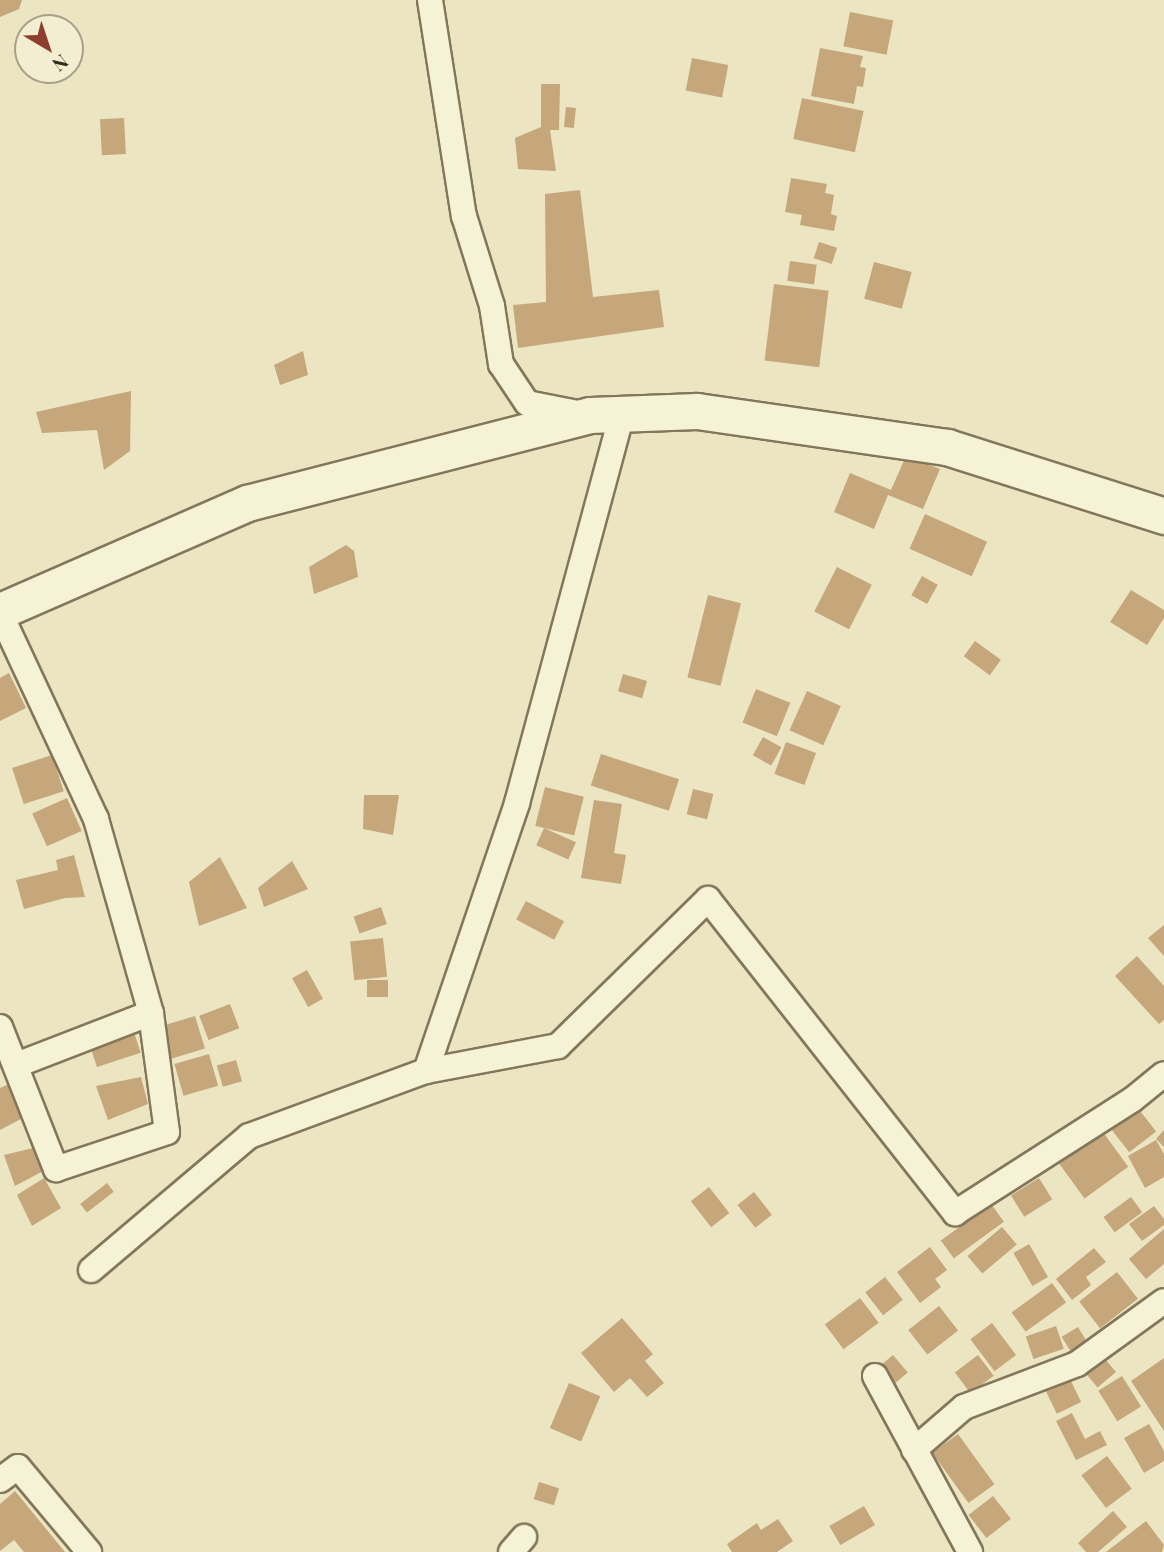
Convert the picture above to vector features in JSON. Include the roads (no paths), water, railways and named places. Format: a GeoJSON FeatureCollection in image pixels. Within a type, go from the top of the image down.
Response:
{"type":"FeatureCollection","features":[{"type":"Feature","properties":{"kind":"street"},"geometry":{"type":"LineString","coordinates":[[430,0],[464,216],[492,306],[501,364],[527,403],[606,415],[697,411],[947,447],[1164,516]]}},
{"type":"Feature","properties":{"kind":"street"},"geometry":{"type":"LineString","coordinates":[[0,1027],[56,1169],[167,1132],[151,1013],[96,819],[0,612],[247,503],[606,415]]}},
{"type":"Feature","properties":{"kind":"street"},"geometry":{"type":"LineString","coordinates":[[426,1071],[517,803],[606,415]]}},
{"type":"Feature","properties":{"kind":"street"},"geometry":{"type":"LineString","coordinates":[[91,1270],[249,1136],[426,1071],[558,1046],[708,899],[955,1213],[1132,1100],[1164,1074]]}},
{"type":"Feature","properties":{"kind":"street"},"geometry":{"type":"LineString","coordinates":[[16,1065],[151,1013]]}},
{"type":"Feature","properties":{"kind":"street"},"geometry":{"type":"LineString","coordinates":[[914,1450],[964,1407],[1077,1364],[1164,1301]]}},
{"type":"Feature","properties":{"kind":"street"},"geometry":{"type":"LineString","coordinates":[[875,1376],[970,1552]]}},
{"type":"Feature","properties":{"kind":"street"},"geometry":{"type":"LineString","coordinates":[[0,1480],[18,1467],[89,1552]]}}]}
